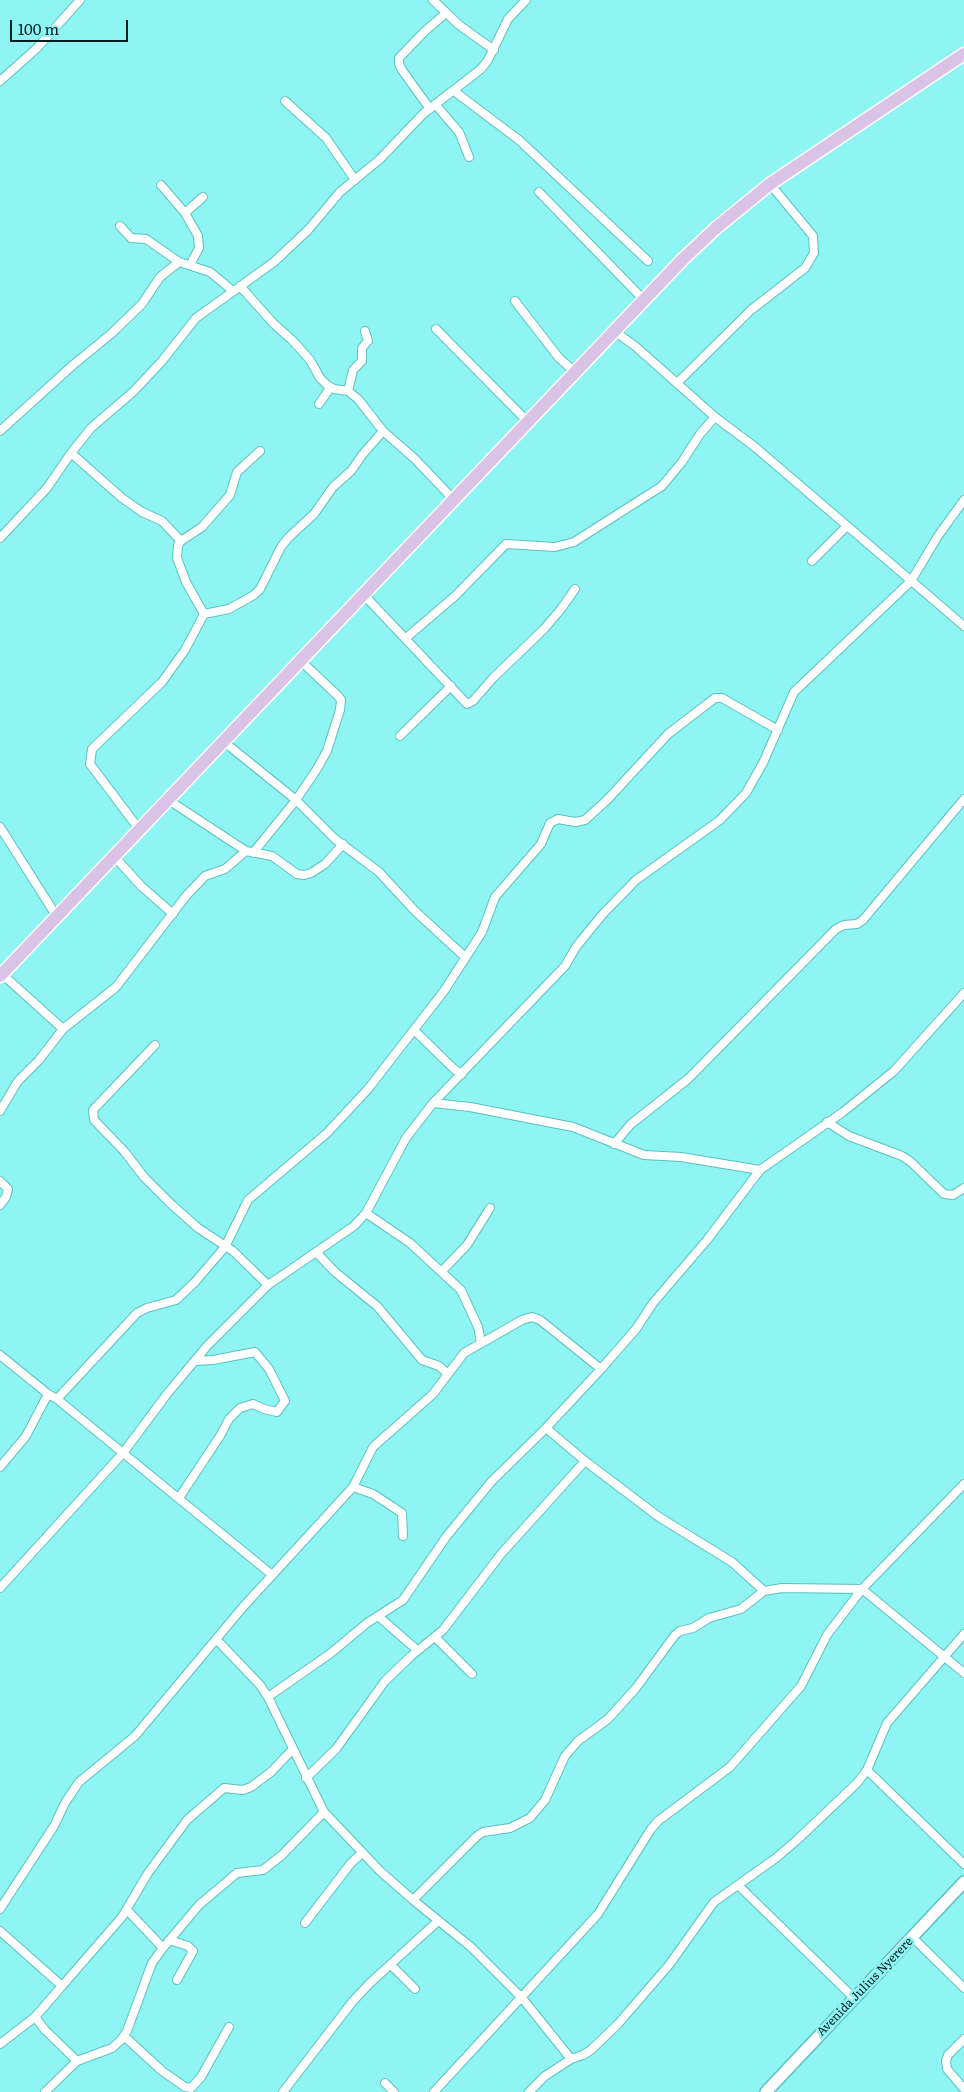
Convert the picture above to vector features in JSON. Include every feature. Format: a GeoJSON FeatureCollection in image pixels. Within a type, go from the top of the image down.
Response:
{"type":"FeatureCollection","features":[{"type":"Feature","properties":{"kind":"main road"},"geometry":{"type":"LineString","coordinates":[[1,975],[614,331],[716,228],[770,184],[964,54]]}},
{"type":"Feature","properties":{"kind":"street"},"geometry":{"type":"LineString","coordinates":[[0,81],[38,48],[80,0]]}},
{"type":"Feature","properties":{"kind":"street"},"geometry":{"type":"LineString","coordinates":[[433,0],[446,14],[494,50]]}},
{"type":"Feature","properties":{"kind":"street"},"geometry":{"type":"LineString","coordinates":[[0,538],[47,488],[91,428],[140,385],[196,318],[265,270],[302,237],[340,192],[432,107],[481,69],[494,50],[508,19],[526,0]]}},
{"type":"Feature","properties":{"kind":"street"},"geometry":{"type":"LineString","coordinates":[[446,14],[425,31],[400,58],[399,64],[432,107],[459,132],[469,157]]}},
{"type":"Feature","properties":{"kind":"street"},"geometry":{"type":"LineString","coordinates":[[454,90],[519,140],[648,261]]}},
{"type":"Feature","properties":{"kind":"street"},"geometry":{"type":"LineString","coordinates":[[285,101],[326,138],[355,180]]}},
{"type":"Feature","properties":{"kind":"street"},"geometry":{"type":"LineString","coordinates":[[677,383],[752,310],[805,268],[814,253],[813,236],[770,184]]}},
{"type":"Feature","properties":{"kind":"street"},"geometry":{"type":"LineString","coordinates":[[160,185],[185,213],[198,236],[200,242],[197,253],[190,265]]}},
{"type":"Feature","properties":{"kind":"street"},"geometry":{"type":"LineString","coordinates":[[540,192],[644,300]]}},
{"type":"Feature","properties":{"kind":"street"},"geometry":{"type":"LineString","coordinates":[[185,213],[203,197]]}},
{"type":"Feature","properties":{"kind":"street"},"geometry":{"type":"LineString","coordinates":[[120,226],[130,238],[146,239],[179,262],[210,272],[236,289],[293,341],[310,360],[320,378],[330,388],[348,391],[362,402],[383,431],[415,459],[454,500]]}},
{"type":"Feature","properties":{"kind":"street"},"geometry":{"type":"LineString","coordinates":[[0,431],[118,327],[142,304],[160,277],[179,262]]}},
{"type":"Feature","properties":{"kind":"street"},"geometry":{"type":"LineString","coordinates":[[515,301],[559,358],[575,372]]}},
{"type":"Feature","properties":{"kind":"street"},"geometry":{"type":"LineString","coordinates":[[436,330],[528,422]]}},
{"type":"Feature","properties":{"kind":"street"},"geometry":{"type":"LineString","coordinates":[[348,391],[354,370],[362,361],[362,348],[368,341],[366,331]]}},
{"type":"Feature","properties":{"kind":"street"},"geometry":{"type":"LineString","coordinates":[[614,331],[635,346],[715,417],[755,447],[964,626]]}},
{"type":"Feature","properties":{"kind":"street"},"geometry":{"type":"LineString","coordinates":[[319,404],[330,388]]}},
{"type":"Feature","properties":{"kind":"street"},"geometry":{"type":"LineString","coordinates":[[406,638],[455,596],[506,544],[555,547],[574,542],[662,486],[682,462],[700,434],[715,417]]}},
{"type":"Feature","properties":{"kind":"street"},"geometry":{"type":"LineString","coordinates":[[204,614],[229,609],[254,595],[260,589],[281,547],[288,538],[314,514],[332,486],[351,471],[383,431]]}},
{"type":"Feature","properties":{"kind":"street"},"geometry":{"type":"LineString","coordinates":[[204,614],[179,564],[177,550],[182,541],[202,527],[230,495],[237,472],[260,451]]}},
{"type":"Feature","properties":{"kind":"street"},"geometry":{"type":"LineString","coordinates":[[71,453],[122,498],[142,512],[162,521],[182,541]]}},
{"type":"Feature","properties":{"kind":"street"},"geometry":{"type":"LineString","coordinates":[[0,1588],[123,1453],[195,1360],[268,1284],[354,1226],[366,1213],[406,1138],[433,1103],[565,966],[586,934],[636,880],[720,820],[746,793],[754,782],[794,692],[911,581],[938,536],[963,504]]}},
{"type":"Feature","properties":{"kind":"street"},"geometry":{"type":"LineString","coordinates":[[812,561],[847,526]]}},
{"type":"Feature","properties":{"kind":"street"},"geometry":{"type":"LineString","coordinates":[[364,595],[467,704],[473,702],[493,678],[544,629],[575,589]]}},
{"type":"Feature","properties":{"kind":"street"},"geometry":{"type":"LineString","coordinates":[[139,829],[90,764],[90,756],[92,750],[102,739],[162,682],[185,650],[204,614]]}},
{"type":"Feature","properties":{"kind":"street"},"geometry":{"type":"LineString","coordinates":[[0,1111],[18,1081],[39,1060],[63,1029],[116,987],[205,876],[225,869],[249,852],[296,800],[327,751],[341,704],[338,696],[300,661]]}},
{"type":"Feature","properties":{"kind":"street"},"geometry":{"type":"LineString","coordinates":[[400,736],[451,686]]}},
{"type":"Feature","properties":{"kind":"street"},"geometry":{"type":"LineString","coordinates":[[57,1399],[131,1318],[147,1308],[176,1300],[225,1247],[248,1200],[326,1134],[368,1089],[444,991],[482,932],[495,897],[541,844],[550,823],[558,819],[575,822],[585,820],[608,799],[668,734],[715,698],[722,698],[778,730]]}},
{"type":"Feature","properties":{"kind":"street"},"geometry":{"type":"LineString","coordinates":[[224,741],[296,800],[307,813],[343,844],[379,872],[415,911],[465,957]]}},
{"type":"Feature","properties":{"kind":"street"},"geometry":{"type":"LineString","coordinates":[[167,799],[249,852],[272,856],[297,874],[311,873],[324,864],[343,844]]}},
{"type":"Feature","properties":{"kind":"street"},"geometry":{"type":"LineString","coordinates":[[614,1144],[631,1124],[688,1079],[836,930],[844,925],[856,924],[863,920],[964,799]]}},
{"type":"Feature","properties":{"kind":"street"},"geometry":{"type":"LineString","coordinates":[[0,828],[57,917]]}},
{"type":"Feature","properties":{"kind":"street"},"geometry":{"type":"LineString","coordinates":[[114,856],[141,886],[173,914]]}},
{"type":"Feature","properties":{"kind":"street"},"geometry":{"type":"LineString","coordinates":[[1,975],[63,1029]]}},
{"type":"Feature","properties":{"kind":"street"},"geometry":{"type":"LineString","coordinates":[[268,1697],[378,1616],[403,1600],[446,1537],[491,1482],[546,1428],[636,1329],[653,1303],[707,1240],[760,1170],[843,1112],[894,1071],[964,993]]}},
{"type":"Feature","properties":{"kind":"street"},"geometry":{"type":"LineString","coordinates":[[414,1030],[454,1069],[462,1074]]}},
{"type":"Feature","properties":{"kind":"street"},"geometry":{"type":"LineString","coordinates":[[155,1045],[98,1104],[93,1110],[92,1115],[106,1134],[134,1162],[144,1177],[171,1204],[225,1247],[233,1251],[268,1284]]}},
{"type":"Feature","properties":{"kind":"street"},"geometry":{"type":"LineString","coordinates":[[433,1103],[470,1107],[573,1127],[644,1155],[681,1157],[760,1170]]}},
{"type":"Feature","properties":{"kind":"street"},"geometry":{"type":"LineString","coordinates":[[827,1122],[849,1136],[902,1156],[911,1162],[944,1194],[953,1195],[964,1188]]}},
{"type":"Feature","properties":{"kind":"street"},"geometry":{"type":"LineString","coordinates":[[0,1181],[8,1188],[6,1197],[0,1206]]}},
{"type":"Feature","properties":{"kind":"street"},"geometry":{"type":"LineString","coordinates":[[442,1271],[466,1245],[490,1208]]}},
{"type":"Feature","properties":{"kind":"street"},"geometry":{"type":"LineString","coordinates":[[366,1213],[410,1243],[442,1271],[460,1290],[478,1327],[481,1342]]}},
{"type":"Feature","properties":{"kind":"street"},"geometry":{"type":"LineString","coordinates":[[316,1252],[335,1272],[377,1306],[422,1360],[438,1366],[448,1374]]}},
{"type":"Feature","properties":{"kind":"street"},"geometry":{"type":"LineString","coordinates":[[0,1909],[54,1826],[65,1803],[79,1782],[135,1736],[271,1574],[354,1487],[373,1447],[433,1394],[464,1353],[522,1320],[532,1317],[540,1320],[601,1368]]}},
{"type":"Feature","properties":{"kind":"street"},"geometry":{"type":"LineString","coordinates":[[179,1498],[229,1419],[240,1408],[253,1404],[274,1412],[279,1410],[285,1401],[269,1369],[255,1352],[213,1360],[195,1360]]}},
{"type":"Feature","properties":{"kind":"street"},"geometry":{"type":"LineString","coordinates":[[0,1355],[48,1394],[57,1399],[271,1574]]}},
{"type":"Feature","properties":{"kind":"street"},"geometry":{"type":"LineString","coordinates":[[0,1467],[26,1436],[48,1394]]}},
{"type":"Feature","properties":{"kind":"street"},"geometry":{"type":"LineString","coordinates":[[546,1428],[585,1461],[659,1517],[732,1562],[764,1591]]}},
{"type":"Feature","properties":{"kind":"street"},"geometry":{"type":"LineString","coordinates":[[306,1778],[336,1749],[385,1681],[450,1622],[476,1584],[500,1554],[585,1461]]}},
{"type":"Feature","properties":{"kind":"street"},"geometry":{"type":"LineString","coordinates":[[434,2092],[598,1914],[651,1829],[658,1821],[730,1767],[801,1686],[827,1635],[862,1589],[964,1484]]}},
{"type":"Feature","properties":{"kind":"street"},"geometry":{"type":"LineString","coordinates":[[354,1487],[373,1494],[402,1513],[404,1536]]}},
{"type":"Feature","properties":{"kind":"street"},"geometry":{"type":"LineString","coordinates":[[413,1900],[477,1836],[490,1831],[510,1828],[530,1818],[545,1800],[565,1756],[578,1741],[608,1719],[636,1688],[675,1635],[680,1631],[693,1628],[709,1618],[741,1609],[764,1591],[782,1588],[862,1589],[964,1673]]}},
{"type":"Feature","properties":{"kind":"street"},"geometry":{"type":"LineString","coordinates":[[378,1616],[418,1650]]}},
{"type":"Feature","properties":{"kind":"street"},"geometry":{"type":"LineString","coordinates":[[529,2092],[545,2076],[571,2059],[584,2055],[591,2050],[618,2024],[669,1965],[714,1902],[797,1840],[857,1783],[867,1770],[888,1723],[964,1634]]}},
{"type":"Feature","properties":{"kind":"street"},"geometry":{"type":"LineString","coordinates":[[435,1637],[472,1674]]}},
{"type":"Feature","properties":{"kind":"street"},"geometry":{"type":"LineString","coordinates":[[216,1639],[260,1685],[268,1697],[292,1750],[324,1812],[362,1853],[413,1900],[470,1947],[522,1998],[571,2059]]}},
{"type":"Feature","properties":{"kind":"street"},"geometry":{"type":"LineString","coordinates":[[0,2044],[35,2017],[127,1910],[148,1873],[187,1820],[224,1788],[243,1790],[251,1787],[271,1772],[292,1750]]}},
{"type":"Feature","properties":{"kind":"street"},"geometry":{"type":"LineString","coordinates":[[867,1770],[964,1864]]}},
{"type":"Feature","properties":{"kind":"street"},"geometry":{"type":"LineString","coordinates":[[45,2092],[77,2061],[112,2048],[124,2036],[148,1971],[169,1940],[199,1905],[237,1873],[263,1870],[282,1855],[324,1812]]}},
{"type":"Feature","properties":{"kind":"street"},"geometry":{"type":"LineString","coordinates":[[305,1923],[351,1863],[362,1853]]}},
{"type":"Feature","properties":{"kind":"street","name":"Avenida Julius Nyerere"},"geometry":{"type":"LineString","coordinates":[[766,2092],[964,1882]]}},
{"type":"Feature","properties":{"kind":"street"},"geometry":{"type":"LineString","coordinates":[[738,1885],[855,1999]]}},
{"type":"Feature","properties":{"kind":"street"},"geometry":{"type":"LineString","coordinates":[[127,1910],[163,1948]]}},
{"type":"Feature","properties":{"kind":"street"},"geometry":{"type":"LineString","coordinates":[[283,2092],[342,2013],[370,1983],[438,1921]]}},
{"type":"Feature","properties":{"kind":"street"},"geometry":{"type":"LineString","coordinates":[[0,1931],[62,1986]]}},
{"type":"Feature","properties":{"kind":"street"},"geometry":{"type":"LineString","coordinates":[[912,1937],[964,1988]]}},
{"type":"Feature","properties":{"kind":"street"},"geometry":{"type":"LineString","coordinates":[[169,1940],[188,1946],[193,1951],[177,1980]]}},
{"type":"Feature","properties":{"kind":"street"},"geometry":{"type":"LineString","coordinates":[[391,1965],[415,1989]]}},
{"type":"Feature","properties":{"kind":"street"},"geometry":{"type":"LineString","coordinates":[[35,2017],[45,2030],[77,2061]]}},
{"type":"Feature","properties":{"kind":"street"},"geometry":{"type":"LineString","coordinates":[[124,2036],[162,2071],[186,2088],[191,2088],[201,2077],[229,2027]]}},
{"type":"Feature","properties":{"kind":"street"},"geometry":{"type":"LineString","coordinates":[[964,2038],[948,2055],[946,2062],[947,2069],[964,2089]]}},
{"type":"Feature","properties":{"kind":"street"},"geometry":{"type":"LineString","coordinates":[[385,2083],[394,2092]]}}]}
